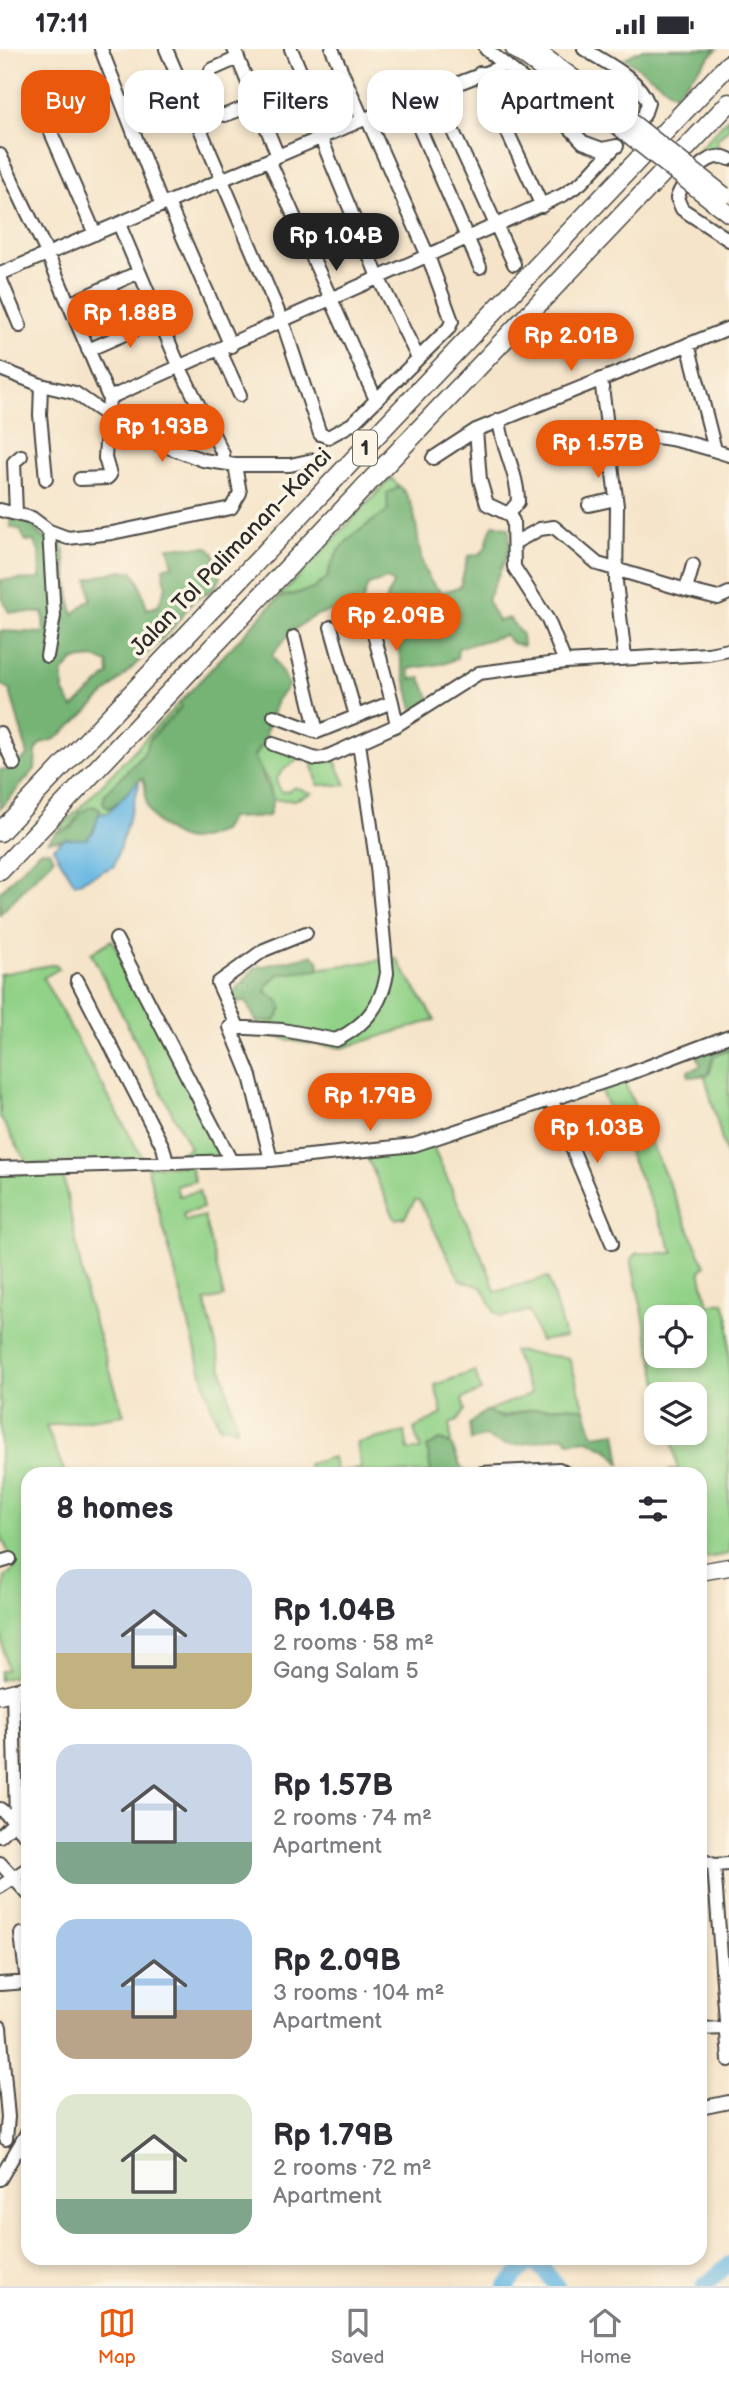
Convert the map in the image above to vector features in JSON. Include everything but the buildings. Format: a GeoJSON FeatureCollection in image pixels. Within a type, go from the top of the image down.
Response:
{"type":"FeatureCollection","features":[{"type":"Feature","properties":{"kind":"highway","name":"Jalan Tol Palimanan–Kanci"},"geometry":{"type":"LineString","coordinates":[[0,832],[729,64]]}},
{"type":"Feature","properties":{"kind":"highway","name":"1"},"geometry":{"type":"LineString","coordinates":[[0,871],[729,103]]}},
{"type":"Feature","properties":{"kind":"highway"},"geometry":{"type":"LineString","coordinates":[[125,698],[146,717]]}},
{"type":"Feature","properties":{"kind":"main road"},"geometry":{"type":"LineString","coordinates":[[514,49],[546,70]]}},
{"type":"Feature","properties":{"kind":"main road"},"geometry":{"type":"LineString","coordinates":[[534,49],[558,70]]}},
{"type":"Feature","properties":{"kind":"main road"},"geometry":{"type":"LineString","coordinates":[[636,133],[723,199],[729,215]]}},
{"type":"Feature","properties":{"kind":"main road"},"geometry":{"type":"LineString","coordinates":[[707,1571],[729,1567]]}},
{"type":"Feature","properties":{"kind":"street"},"geometry":{"type":"LineString","coordinates":[[100,49],[225,349],[240,395]]}},
{"type":"Feature","properties":{"kind":"street"},"geometry":{"type":"LineString","coordinates":[[166,49],[219,180],[283,323],[320,434],[334,435],[352,424],[450,327],[452,317],[428,256],[332,49]]}},
{"type":"Feature","properties":{"kind":"street"},"geometry":{"type":"LineString","coordinates":[[290,49],[377,277],[418,358]]}},
{"type":"Feature","properties":{"kind":"street"},"geometry":{"type":"LineString","coordinates":[[486,49],[529,85],[583,142],[602,149],[616,146]]}},
{"type":"Feature","properties":{"kind":"street"},"geometry":{"type":"LineString","coordinates":[[108,407],[180,368],[330,302],[377,277],[542,206],[581,183],[644,115],[648,103],[644,92],[630,78],[584,49]]}},
{"type":"Feature","properties":{"kind":"street"},"geometry":{"type":"LineString","coordinates":[[211,70],[236,53],[243,70]]}},
{"type":"Feature","properties":{"kind":"street"},"geometry":{"type":"LineString","coordinates":[[490,70],[506,65]]}},
{"type":"Feature","properties":{"kind":"street"},"geometry":{"type":"LineString","coordinates":[[225,115],[238,110]]}},
{"type":"Feature","properties":{"kind":"street"},"geometry":{"type":"LineString","coordinates":[[20,326],[0,276],[47,253],[365,119]]}},
{"type":"Feature","properties":{"kind":"street"},"geometry":{"type":"LineString","coordinates":[[51,133],[95,234]]}},
{"type":"Feature","properties":{"kind":"street"},"geometry":{"type":"LineString","coordinates":[[266,133],[330,302],[376,400]]}},
{"type":"Feature","properties":{"kind":"street"},"geometry":{"type":"LineString","coordinates":[[422,133],[480,267]]}},
{"type":"Feature","properties":{"kind":"street"},"geometry":{"type":"LineString","coordinates":[[454,133],[514,264]]}},
{"type":"Feature","properties":{"kind":"street"},"geometry":{"type":"LineString","coordinates":[[508,133],[542,206]]}},
{"type":"Feature","properties":{"kind":"street"},"geometry":{"type":"LineString","coordinates":[[0,155],[69,304],[108,407],[105,458],[110,475],[107,478],[80,479]]}},
{"type":"Feature","properties":{"kind":"street"},"geometry":{"type":"LineString","coordinates":[[729,159],[721,156],[709,159],[677,198],[682,209],[729,240]]}},
{"type":"Feature","properties":{"kind":"street"},"geometry":{"type":"LineString","coordinates":[[0,510],[32,518],[49,531],[68,538],[88,537],[231,508],[240,493],[180,368],[118,224]]}},
{"type":"Feature","properties":{"kind":"street"},"geometry":{"type":"LineString","coordinates":[[69,304],[139,272]]}},
{"type":"Feature","properties":{"kind":"street"},"geometry":{"type":"LineString","coordinates":[[88,350],[159,319]]}},
{"type":"Feature","properties":{"kind":"street"},"geometry":{"type":"LineString","coordinates":[[433,458],[476,430],[729,328]]}},
{"type":"Feature","properties":{"kind":"street"},"geometry":{"type":"LineString","coordinates":[[688,344],[715,450]]}},
{"type":"Feature","properties":{"kind":"street"},"geometry":{"type":"LineString","coordinates":[[0,369],[75,393],[108,407],[156,445],[226,461],[290,465],[313,460]]}},
{"type":"Feature","properties":{"kind":"street"},"geometry":{"type":"LineString","coordinates":[[601,379],[617,499],[617,571],[625,658]]}},
{"type":"Feature","properties":{"kind":"street"},"geometry":{"type":"LineString","coordinates":[[41,384],[40,415],[46,479]]}},
{"type":"Feature","properties":{"kind":"street"},"geometry":{"type":"LineString","coordinates":[[499,421],[502,442],[518,492],[518,502],[508,515]]}},
{"type":"Feature","properties":{"kind":"street"},"geometry":{"type":"LineString","coordinates":[[476,430],[480,480],[487,504],[508,515],[514,524],[514,567],[548,620],[565,662]]}},
{"type":"Feature","properties":{"kind":"street"},"geometry":{"type":"LineString","coordinates":[[611,457],[626,451],[645,437],[729,454]]}},
{"type":"Feature","properties":{"kind":"street"},"geometry":{"type":"LineString","coordinates":[[16,513],[14,462],[21,456]]}},
{"type":"Feature","properties":{"kind":"street"},"geometry":{"type":"LineString","coordinates":[[589,505],[617,499]]}},
{"type":"Feature","properties":{"kind":"street"},"geometry":{"type":"LineString","coordinates":[[514,543],[540,529],[554,527],[590,559],[617,571],[645,576],[718,598],[729,593]]}},
{"type":"Feature","properties":{"kind":"street"},"geometry":{"type":"LineString","coordinates":[[47,656],[54,616],[49,531]]}},
{"type":"Feature","properties":{"kind":"street"},"geometry":{"type":"LineString","coordinates":[[686,590],[693,565]]}},
{"type":"Feature","properties":{"kind":"street"},"geometry":{"type":"LineString","coordinates":[[369,612],[397,725]]}},
{"type":"Feature","properties":{"kind":"street"},"geometry":{"type":"LineString","coordinates":[[331,627],[356,716]]}},
{"type":"Feature","properties":{"kind":"street"},"geometry":{"type":"LineString","coordinates":[[294,637],[317,732]]}},
{"type":"Feature","properties":{"kind":"street"},"geometry":{"type":"LineString","coordinates":[[272,744],[319,759],[397,725],[479,673],[565,662],[708,654],[729,650]]}},
{"type":"Feature","properties":{"kind":"street"},"geometry":{"type":"LineString","coordinates":[[274,716],[317,732],[392,702]]}},
{"type":"Feature","properties":{"kind":"street"},"geometry":{"type":"LineString","coordinates":[[0,733],[14,764]]}},
{"type":"Feature","properties":{"kind":"street"},"geometry":{"type":"LineString","coordinates":[[271,1160],[250,1076],[230,1029],[237,1025],[283,1030],[328,1041],[336,1040],[366,1020],[379,1001],[387,973],[377,867],[359,743]]}},
{"type":"Feature","properties":{"kind":"street"},"geometry":{"type":"LineString","coordinates":[[237,1025],[218,983],[264,950],[285,939],[306,933]]}},
{"type":"Feature","properties":{"kind":"street"},"geometry":{"type":"LineString","coordinates":[[116,939],[231,1161]]}},
{"type":"Feature","properties":{"kind":"street"},"geometry":{"type":"LineString","coordinates":[[77,980],[163,1147],[167,1163]]}},
{"type":"Feature","properties":{"kind":"street"},"geometry":{"type":"LineString","coordinates":[[0,1168],[271,1160],[434,1141],[729,1036]]}},
{"type":"Feature","properties":{"kind":"street"},"geometry":{"type":"LineString","coordinates":[[552,1101],[612,1243]]}},
{"type":"Feature","properties":{"kind":"street"},"geometry":{"type":"LineString","coordinates":[[0,1836],[15,1822],[14,1691]]}},
{"type":"Feature","properties":{"kind":"street"},"geometry":{"type":"LineString","coordinates":[[0,1809],[21,1829]]}},
{"type":"Feature","properties":{"kind":"street"},"geometry":{"type":"LineString","coordinates":[[707,1862],[714,1865],[729,1864]]}},
{"type":"Feature","properties":{"kind":"street"},"geometry":{"type":"LineString","coordinates":[[0,1863],[21,1886]]}},
{"type":"Feature","properties":{"kind":"street"},"geometry":{"type":"LineString","coordinates":[[714,1865],[723,1925],[729,2060]]}},
{"type":"Feature","properties":{"kind":"street"},"geometry":{"type":"LineString","coordinates":[[0,1887],[21,1872]]}},
{"type":"Feature","properties":{"kind":"street"},"geometry":{"type":"LineString","coordinates":[[0,1984],[21,1982]]}},
{"type":"Feature","properties":{"kind":"street"},"geometry":{"type":"LineString","coordinates":[[707,2027],[726,2023]]}},
{"type":"Feature","properties":{"kind":"street"},"geometry":{"type":"LineString","coordinates":[[0,2027],[6,2071],[3,2138],[18,2152],[0,2179]]}},
{"type":"Feature","properties":{"kind":"street"},"geometry":{"type":"LineString","coordinates":[[707,2107],[729,2102]]}},
{"type":"Feature","properties":{"kind":"green space"},"geometry":{"type":"Polygon","coordinates":[[[643,49],[717,49],[675,94],[625,58],[643,49]]]}},
{"type":"Feature","properties":{"kind":"green space"},"geometry":{"type":"Polygon","coordinates":[[[729,117],[729,128],[716,141],[719,146],[700,163],[692,157],[729,117]]]}},
{"type":"Feature","properties":{"kind":"green space"},"geometry":{"type":"Polygon","coordinates":[[[391,478],[400,487],[387,493],[388,511],[358,531],[342,547],[330,566],[327,578],[313,589],[278,598],[391,478]]]}},
{"type":"Feature","properties":{"kind":"green space"},"geometry":{"type":"Polygon","coordinates":[[[400,487],[413,512],[425,570],[431,582],[442,592],[460,587],[468,556],[476,555],[484,549],[494,524],[509,528],[510,549],[487,600],[498,621],[509,618],[522,635],[523,646],[512,643],[505,635],[458,648],[457,658],[446,663],[409,669],[411,679],[421,678],[430,699],[414,713],[388,609],[384,605],[393,583],[388,579],[368,585],[361,607],[332,611],[310,619],[291,633],[272,655],[289,685],[277,700],[266,732],[268,745],[261,746],[254,755],[273,800],[269,816],[230,818],[222,831],[197,839],[183,839],[164,828],[153,817],[147,805],[142,778],[118,802],[108,808],[103,803],[105,794],[143,755],[150,739],[181,707],[179,703],[278,598],[313,589],[327,578],[330,566],[342,547],[388,511],[387,493],[400,487]]]}},
{"type":"Feature","properties":{"kind":"green space"},"geometry":{"type":"Polygon","coordinates":[[[10,518],[30,523],[41,536],[62,542],[73,614],[91,599],[88,579],[117,571],[132,571],[139,582],[147,609],[158,606],[166,586],[163,568],[173,565],[168,547],[208,547],[214,554],[221,577],[213,590],[194,600],[171,630],[75,723],[55,739],[41,743],[36,751],[35,769],[0,809],[0,770],[10,770],[28,755],[10,691],[0,683],[0,631],[44,633],[43,613],[9,612],[3,602],[0,580],[40,579],[39,551],[33,541],[26,541],[20,530],[11,527],[10,518]],[[94,658],[74,660],[63,672],[63,690],[73,708],[109,674],[108,663],[94,658]]]}},
{"type":"Feature","properties":{"kind":"green space"},"geometry":{"type":"Polygon","coordinates":[[[179,703],[181,707],[150,739],[143,755],[105,794],[108,808],[113,805],[108,813],[99,814],[100,809],[77,817],[67,831],[56,833],[179,703]]]}},
{"type":"Feature","properties":{"kind":"green space"},"geometry":{"type":"Polygon","coordinates":[[[266,744],[301,757],[278,776],[276,781],[281,792],[294,787],[312,793],[295,800],[273,800],[268,781],[254,759],[261,746],[266,744]]]}},
{"type":"Feature","properties":{"kind":"green space"},"geometry":{"type":"Polygon","coordinates":[[[333,756],[346,785],[318,785],[312,762],[333,756]]]}},
{"type":"Feature","properties":{"kind":"green space"},"geometry":{"type":"Polygon","coordinates":[[[92,806],[100,809],[96,825],[87,839],[48,841],[56,833],[73,827],[80,813],[92,806]]]}},
{"type":"Feature","properties":{"kind":"green space"},"geometry":{"type":"Polygon","coordinates":[[[40,850],[49,851],[54,858],[0,914],[0,892],[40,850]]]}},
{"type":"Feature","properties":{"kind":"green space"},"geometry":{"type":"Polygon","coordinates":[[[112,940],[227,1159],[180,1160],[177,1155],[190,1148],[91,953],[112,940]]]}},
{"type":"Feature","properties":{"kind":"green space"},"geometry":{"type":"Polygon","coordinates":[[[313,955],[319,961],[318,970],[279,974],[267,985],[266,992],[280,1002],[282,1009],[275,1021],[256,1021],[245,1000],[233,1005],[230,997],[255,968],[313,955]]]}},
{"type":"Feature","properties":{"kind":"green space"},"geometry":{"type":"Polygon","coordinates":[[[396,958],[435,1020],[342,1048],[292,1041],[261,1032],[256,1021],[275,1021],[274,999],[266,991],[267,985],[279,974],[396,958]]]}},
{"type":"Feature","properties":{"kind":"green space"},"geometry":{"type":"Polygon","coordinates":[[[56,964],[59,969],[43,978],[144,1161],[28,1164],[0,1117],[0,974],[56,964]]]}},
{"type":"Feature","properties":{"kind":"green space"},"geometry":{"type":"Polygon","coordinates":[[[729,1040],[729,1050],[714,1056],[707,1075],[688,1075],[688,1071],[701,1066],[696,1052],[729,1040]]]}},
{"type":"Feature","properties":{"kind":"green space"},"geometry":{"type":"Polygon","coordinates":[[[729,1050],[729,1167],[705,1076],[710,1073],[714,1056],[729,1050]]]}},
{"type":"Feature","properties":{"kind":"green space"},"geometry":{"type":"Polygon","coordinates":[[[623,1079],[705,1266],[700,1271],[708,1305],[724,1302],[729,1320],[729,1554],[707,1558],[707,1467],[677,1467],[673,1445],[707,1445],[707,1382],[658,1382],[655,1368],[707,1368],[707,1305],[644,1305],[644,1318],[631,1260],[637,1253],[674,1253],[599,1087],[623,1079]]]}},
{"type":"Feature","properties":{"kind":"green space"},"geometry":{"type":"Polygon","coordinates":[[[433,1147],[491,1277],[495,1292],[548,1277],[565,1337],[540,1341],[529,1311],[502,1317],[494,1312],[483,1289],[460,1280],[419,1200],[415,1200],[405,1217],[395,1219],[366,1155],[433,1147]]]}},
{"type":"Feature","properties":{"kind":"green space"},"geometry":{"type":"Polygon","coordinates":[[[147,1166],[190,1166],[195,1181],[176,1186],[179,1196],[199,1191],[203,1208],[183,1214],[185,1221],[204,1216],[224,1297],[205,1301],[237,1429],[219,1426],[209,1400],[147,1166]]]}},
{"type":"Feature","properties":{"kind":"green space"},"geometry":{"type":"Polygon","coordinates":[[[62,1170],[87,1299],[124,1415],[46,1426],[63,1467],[21,1467],[21,1674],[0,1680],[0,1671],[7,1670],[0,1629],[5,1577],[15,1568],[0,1533],[0,1172],[62,1170]]]}},
{"type":"Feature","properties":{"kind":"green space"},"geometry":{"type":"Polygon","coordinates":[[[513,1351],[569,1358],[585,1409],[543,1408],[502,1416],[486,1411],[531,1394],[513,1351]]]}},
{"type":"Feature","properties":{"kind":"green space"},"geometry":{"type":"Polygon","coordinates":[[[475,1371],[481,1391],[462,1399],[465,1410],[457,1421],[450,1424],[451,1444],[440,1440],[433,1467],[361,1467],[357,1443],[405,1432],[408,1450],[421,1450],[414,1429],[442,1414],[435,1385],[475,1371]]]}},
{"type":"Feature","properties":{"kind":"green space"},"geometry":{"type":"Polygon","coordinates":[[[570,1406],[585,1409],[593,1435],[616,1432],[621,1465],[611,1452],[589,1440],[569,1442],[565,1436],[514,1445],[494,1441],[485,1436],[471,1441],[469,1424],[486,1411],[502,1418],[528,1410],[570,1406]]]}},
{"type":"Feature","properties":{"kind":"green space"},"geometry":{"type":"Polygon","coordinates":[[[440,1440],[451,1444],[461,1467],[430,1467],[427,1447],[440,1440]]]}},
{"type":"Feature","properties":{"kind":"green space"},"geometry":{"type":"Polygon","coordinates":[[[333,1457],[335,1467],[308,1467],[308,1464],[333,1457]]]}},
{"type":"Feature","properties":{"kind":"water"},"geometry":{"type":"Polygon","coordinates":[[[138,781],[114,866],[75,884],[53,848],[65,839],[87,839],[94,831],[99,814],[108,813],[138,781]]]}},
{"type":"Feature","properties":{"kind":"waterway"},"geometry":{"type":"LineString","coordinates":[[704,2286],[729,2264]]}},
{"type":"Feature","properties":{"kind":"waterway"},"geometry":{"type":"LineString","coordinates":[[506,2286],[527,2265]]}},
{"type":"Feature","properties":{"kind":"waterway"},"geometry":{"type":"LineString","coordinates":[[535,2265],[545,2271],[557,2286]]}}]}
